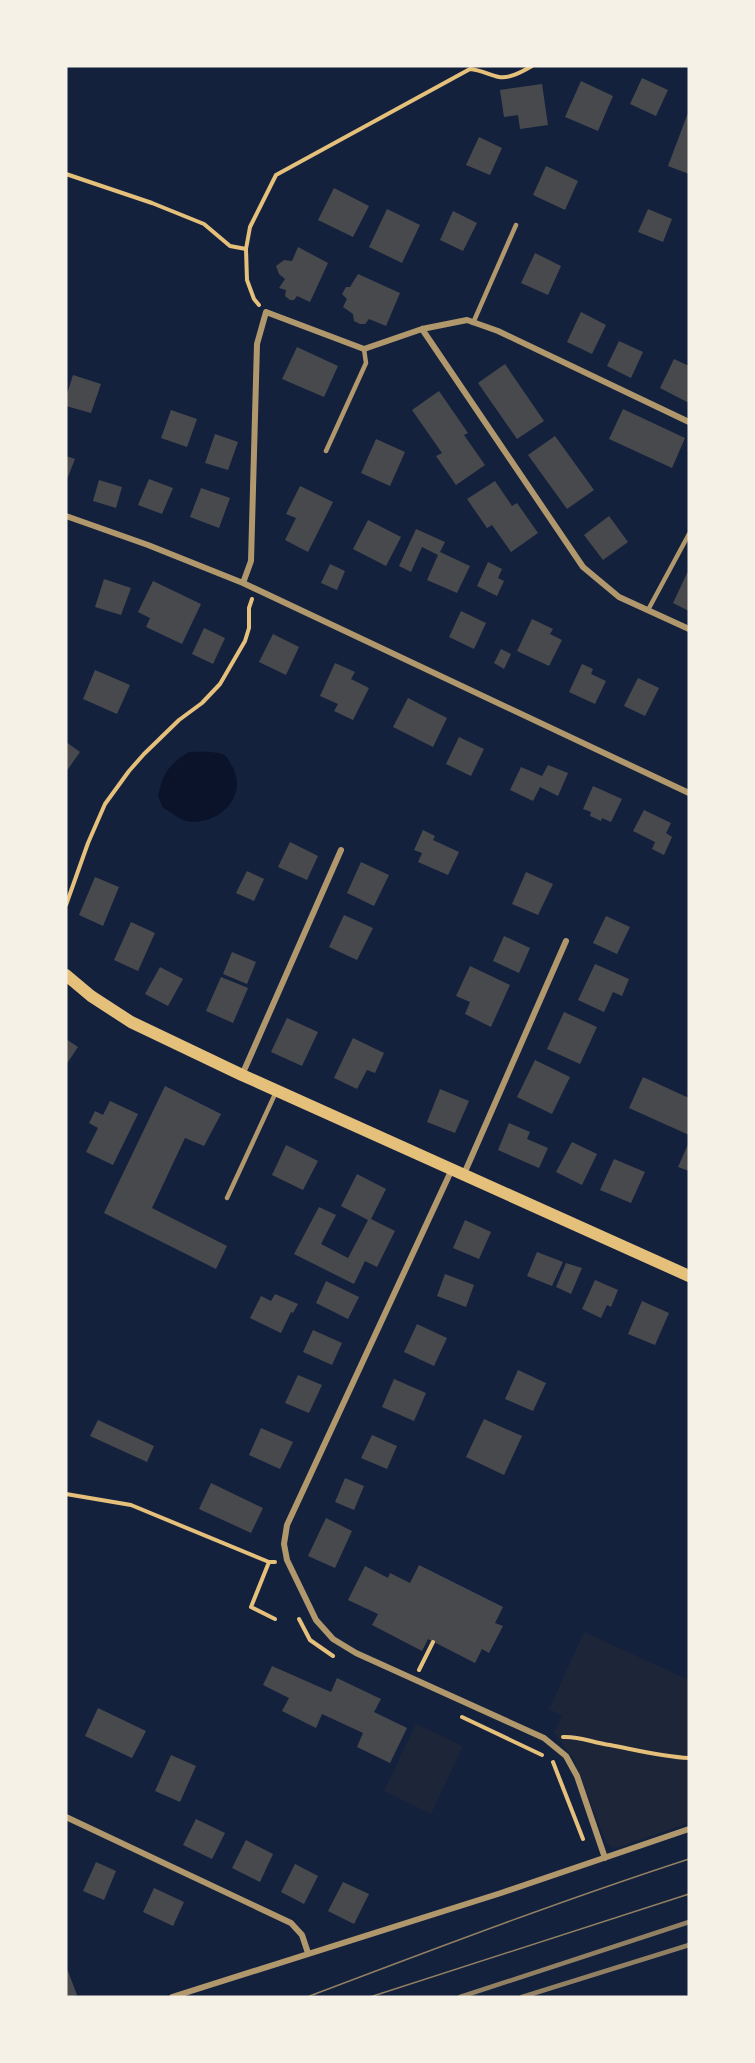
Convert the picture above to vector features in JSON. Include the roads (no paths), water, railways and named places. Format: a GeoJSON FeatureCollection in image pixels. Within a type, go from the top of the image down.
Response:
{"type":"FeatureCollection","features":[{"type":"Feature","properties":{"kind":"main road"},"geometry":{"type":"LineString","coordinates":[[66,975],[91,996],[131,1022],[242,1075],[689,1274]]}},
{"type":"Feature","properties":{"kind":"street"},"geometry":{"type":"LineString","coordinates":[[243,583],[251,561],[257,344],[266,312],[364,349],[422,329],[467,320],[498,331],[689,422]]}},
{"type":"Feature","properties":{"kind":"street"},"geometry":{"type":"LineString","coordinates":[[422,329],[583,567],[619,597],[689,629]]}},
{"type":"Feature","properties":{"kind":"street"},"geometry":{"type":"LineString","coordinates":[[66,516],[148,545],[243,583],[689,793]]}},
{"type":"Feature","properties":{"kind":"street"},"geometry":{"type":"LineString","coordinates":[[242,1075],[340,850]]}},
{"type":"Feature","properties":{"kind":"street"},"geometry":{"type":"LineString","coordinates":[[464,1175],[566,942]]}},
{"type":"Feature","properties":{"kind":"street"},"geometry":{"type":"LineString","coordinates":[[452,1169],[287,1524],[285,1544],[288,1560],[316,1620],[333,1639],[356,1653],[543,1738],[566,1756],[577,1776],[605,1858]]}},
{"type":"Feature","properties":{"kind":"street"},"geometry":{"type":"LineString","coordinates":[[66,1817],[291,1923],[302,1935],[308,1953]]}},
{"type":"Feature","properties":{"kind":"street"},"geometry":{"type":"LineString","coordinates":[[172,1997],[689,1829]]}},
{"type":"Feature","properties":{"kind":"lane"},"geometry":{"type":"LineString","coordinates":[[473,323],[516,225]]}},
{"type":"Feature","properties":{"kind":"lane"},"geometry":{"type":"LineString","coordinates":[[326,451],[366,363],[364,349]]}},
{"type":"Feature","properties":{"kind":"lane"},"geometry":{"type":"LineString","coordinates":[[648,610],[689,534]]}},
{"type":"Feature","properties":{"kind":"lane"},"geometry":{"type":"LineString","coordinates":[[227,1198],[276,1090]]}},
{"type":"Feature","properties":{"kind":"tram line"},"geometry":{"type":"LineString","coordinates":[[307,1997],[545,1908],[689,1859]]}},
{"type":"Feature","properties":{"kind":"tram line"},"geometry":{"type":"LineString","coordinates":[[370,1997],[689,1894]]}},
{"type":"Feature","properties":{"kind":"railway"},"geometry":{"type":"LineString","coordinates":[[460,1997],[689,1922]]}},
{"type":"Feature","properties":{"kind":"railway"},"geometry":{"type":"LineString","coordinates":[[522,1997],[689,1945]]}}]}
